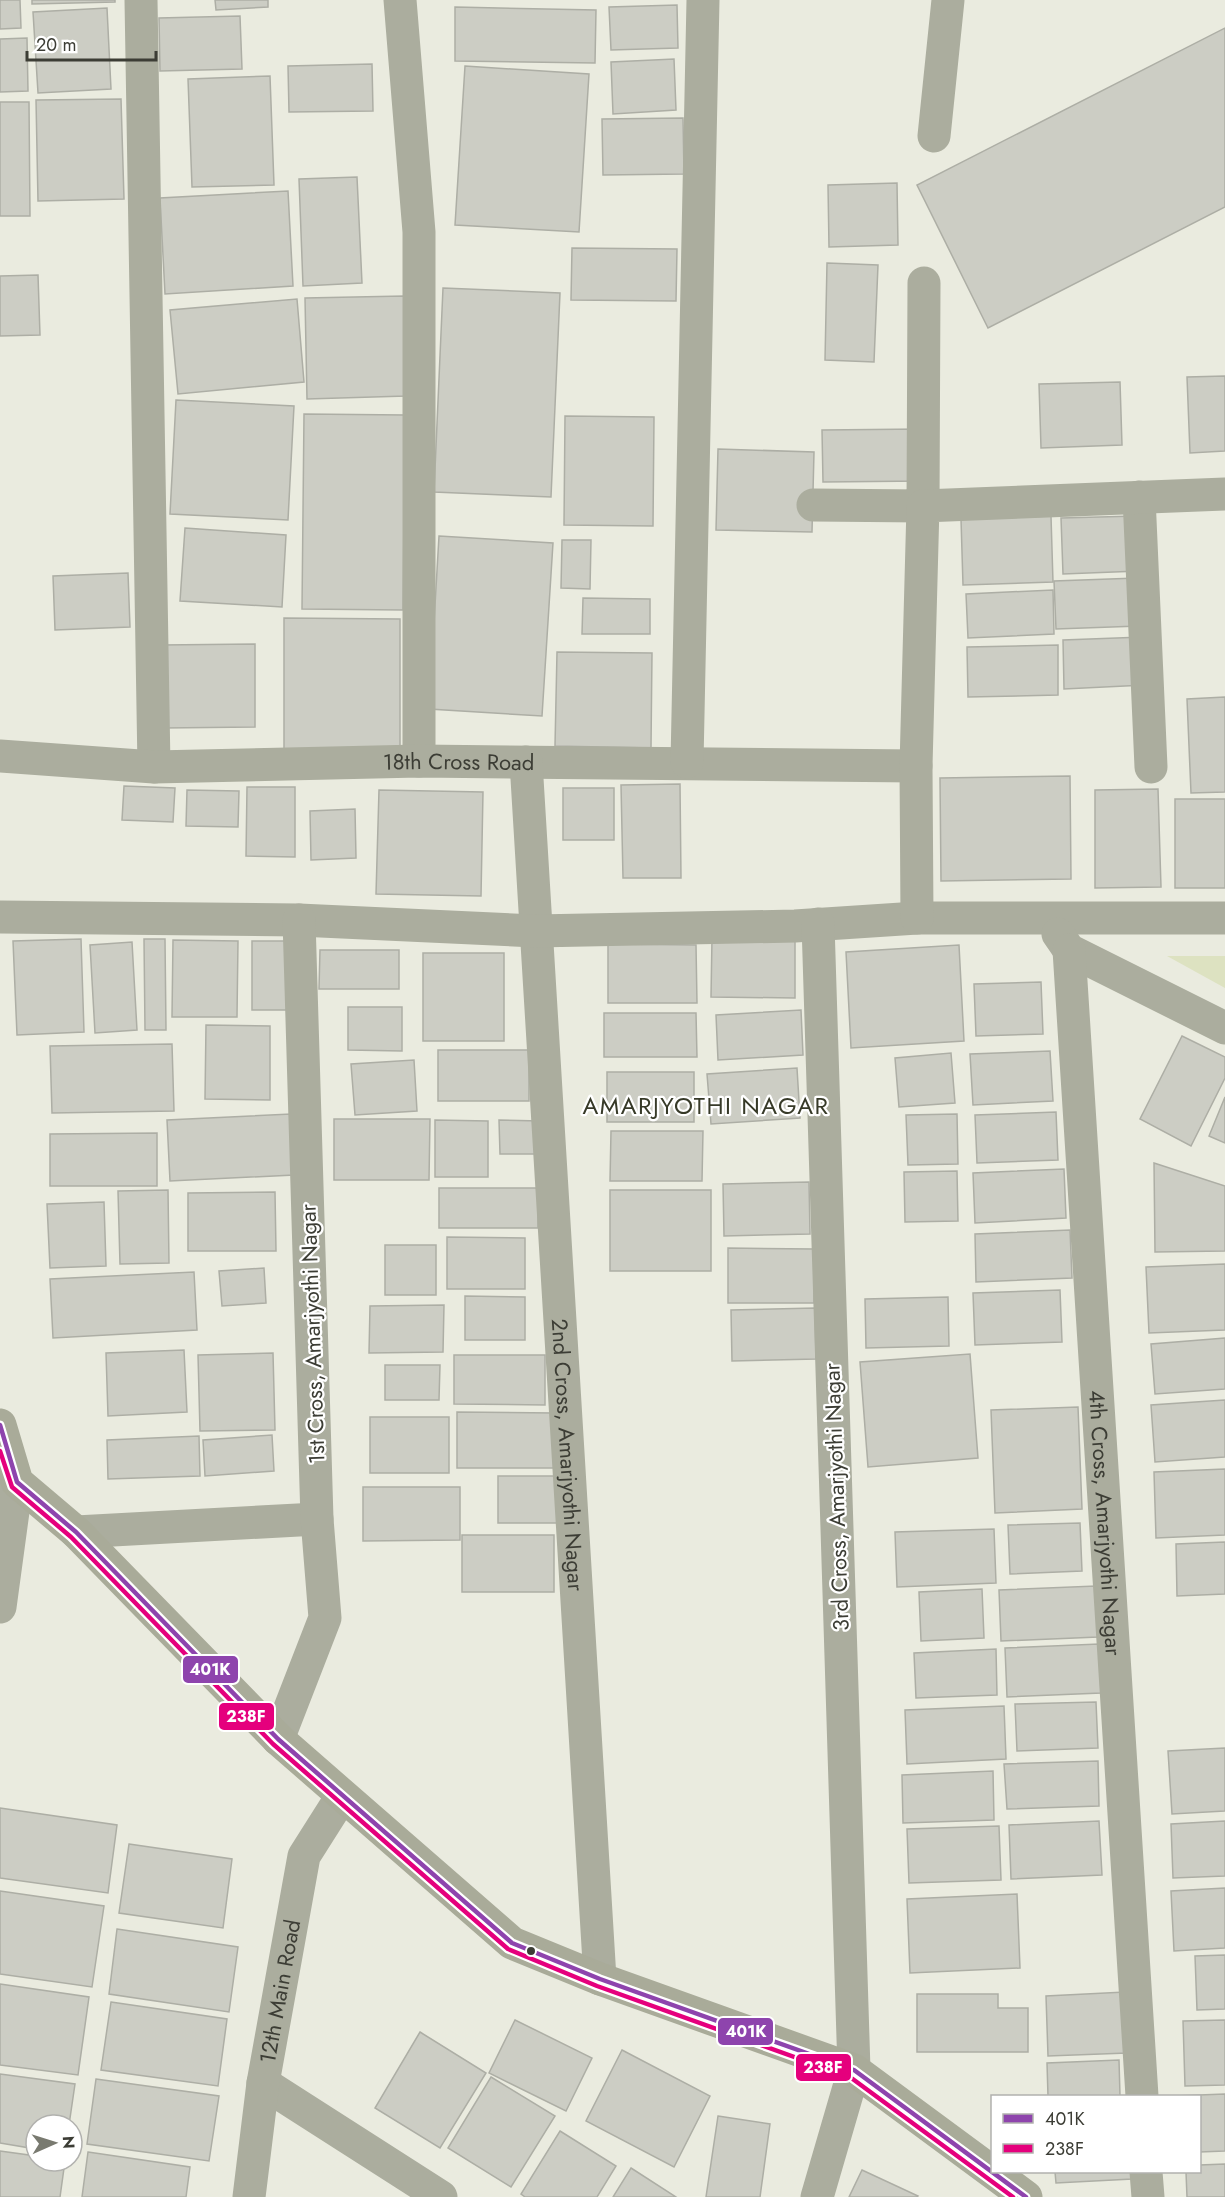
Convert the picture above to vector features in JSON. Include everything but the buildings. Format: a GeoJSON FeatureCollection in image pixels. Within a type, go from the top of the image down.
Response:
{"type":"FeatureCollection","features":[{"type":"Feature","properties":{"kind":"main road"},"geometry":{"type":"LineString","coordinates":[[0,1425],[9,1479],[76,1532],[278,1739],[512,1943],[600,1979],[854,2070],[991,2171]]}},
{"type":"Feature","properties":{"kind":"main road"},"geometry":{"type":"LineString","coordinates":[[993,2173],[1026,2197]]}},
{"type":"Feature","properties":{"kind":"street"},"geometry":{"type":"LineString","coordinates":[[141,0],[154,767]]}},
{"type":"Feature","properties":{"kind":"street"},"geometry":{"type":"LineString","coordinates":[[400,0],[419,232],[419,761]]}},
{"type":"Feature","properties":{"kind":"street"},"geometry":{"type":"LineString","coordinates":[[687,762],[703,0]]}},
{"type":"Feature","properties":{"kind":"street"},"geometry":{"type":"LineString","coordinates":[[934,136],[948,0]]}},
{"type":"Feature","properties":{"kind":"street"},"geometry":{"type":"LineString","coordinates":[[917,918],[916,766],[923,506],[924,283]]}},
{"type":"Feature","properties":{"kind":"street"},"geometry":{"type":"LineString","coordinates":[[813,505],[923,506],[1225,494]]}},
{"type":"Feature","properties":{"kind":"street"},"geometry":{"type":"LineString","coordinates":[[1139,497],[1151,767]]}},
{"type":"Feature","properties":{"kind":"street","name":"18th Cross Road"},"geometry":{"type":"LineString","coordinates":[[0,756],[154,767],[419,761],[916,766]]}},
{"type":"Feature","properties":{"kind":"street","name":"2nd Cross, Amarjyothi Nagar"},"geometry":{"type":"LineString","coordinates":[[526,762],[600,1979]]}},
{"type":"Feature","properties":{"kind":"street"},"geometry":{"type":"LineString","coordinates":[[0,917],[299,920],[536,931],[818,924],[917,918],[1225,918]]}},
{"type":"Feature","properties":{"kind":"street"},"geometry":{"type":"LineString","coordinates":[[1047,918],[1070,950],[1225,1028]]}},
{"type":"Feature","properties":{"kind":"street","name":"1st Cross, Amarjyothi Nagar"},"geometry":{"type":"LineString","coordinates":[[278,1739],[325,1618],[317,1519],[299,920]]}},
{"type":"Feature","properties":{"kind":"street","name":"3rd Cross, Amarjyothi Nagar"},"geometry":{"type":"LineString","coordinates":[[817,2197],[854,2070],[818,924]]}},
{"type":"Feature","properties":{"kind":"street","name":"4th Cross, Amarjyothi Nagar"},"geometry":{"type":"LineString","coordinates":[[1070,950],[1142,2095]]}},
{"type":"Feature","properties":{"kind":"street"},"geometry":{"type":"LineString","coordinates":[[0,1606],[9,1479]]}},
{"type":"Feature","properties":{"kind":"street"},"geometry":{"type":"LineString","coordinates":[[76,1532],[317,1519]]}},
{"type":"Feature","properties":{"kind":"street","name":"12th Main Road"},"geometry":{"type":"LineString","coordinates":[[249,2197],[263,2083],[304,1856],[342,1796]]}},
{"type":"Feature","properties":{"kind":"street"},"geometry":{"type":"LineString","coordinates":[[263,2083],[441,2197]]}},
{"type":"Feature","properties":{"kind":"street"},"geometry":{"type":"LineString","coordinates":[[1146,2173],[1148,2197]]}},
{"type":"Feature","properties":{"kind":"green space"},"geometry":{"type":"Polygon","coordinates":[[[1167,956],[1225,956],[1225,988],[1167,956]]]}},
{"type":"Feature","properties":{"kind":"transit line","name":"401K"},"geometry":{"type":"LineString","coordinates":[[0,1425],[17,1482],[76,1532],[278,1739],[512,1943],[600,1979],[854,2070],[991,2171]]}},
{"type":"Feature","properties":{"kind":"transit line","name":"238F"},"geometry":{"type":"LineString","coordinates":[[0,1451],[12,1487],[71,1537],[273,1744],[508,1949],[597,1986],[850,2077],[1013,2197]]}},
{"type":"Feature","properties":{"kind":"transit line","name":"401K"},"geometry":{"type":"LineString","coordinates":[[993,2173],[1026,2197]]}},
{"type":"Feature","properties":{"kind":"district","name":"AMARJYOTHI NAGAR"},"geometry":{"type":"Point","coordinates":[706,1105]}}]}
